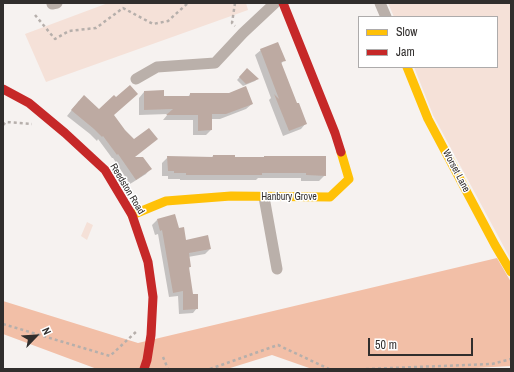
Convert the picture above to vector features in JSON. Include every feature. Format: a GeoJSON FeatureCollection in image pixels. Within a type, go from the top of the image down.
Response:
{"type":"FeatureCollection","features":[{"type":"Feature","properties":{"kind":"street"},"geometry":{"type":"LineString","coordinates":[[136,79],[158,67],[215,63],[242,34],[275,3]]}},
{"type":"Feature","properties":{"kind":"street","name":"Hanbury Grove"},"geometry":{"type":"LineString","coordinates":[[132,215],[166,201],[231,196],[330,197],[349,179],[335,133],[283,3]]}},
{"type":"Feature","properties":{"kind":"street"},"geometry":{"type":"LineString","coordinates":[[380,3],[386,16]]}},
{"type":"Feature","properties":{"kind":"street","name":"Worset Lane"},"geometry":{"type":"LineString","coordinates":[[407,68],[428,119],[511,272]]}},
{"type":"Feature","properties":{"kind":"street","name":"Reedston Road"},"geometry":{"type":"LineString","coordinates":[[3,89],[29,103],[65,132],[105,170],[132,215],[148,262],[153,297],[151,334],[144,369]]}},
{"type":"Feature","properties":{"kind":"street"},"geometry":{"type":"LineString","coordinates":[[264,197],[277,269]]}},
{"type":"Feature","properties":{"kind":"path"},"geometry":{"type":"LineString","coordinates":[[34,15],[55,39],[69,31],[96,28],[123,8],[153,24],[168,20],[188,3]]}},
{"type":"Feature","properties":{"kind":"path"},"geometry":{"type":"LineString","coordinates":[[235,3],[232,23],[242,34]]}},
{"type":"Feature","properties":{"kind":"path"},"geometry":{"type":"LineString","coordinates":[[3,124],[6,122],[39,124]]}},
{"type":"Feature","properties":{"kind":"path"},"geometry":{"type":"LineString","coordinates":[[3,324],[110,356],[140,328]]}},
{"type":"Feature","properties":{"kind":"path"},"geometry":{"type":"LineString","coordinates":[[210,369],[278,344],[329,369]]}},
{"type":"Feature","properties":{"kind":"path"},"geometry":{"type":"LineString","coordinates":[[366,369],[492,364],[511,360]]}},
{"type":"Feature","properties":{"kind":"shaded area"},"geometry":{"type":"Polygon","coordinates":[[[108,3],[246,3],[248,10],[46,82],[25,34],[108,3]]]}},
{"type":"Feature","properties":{"kind":"shaded area"},"geometry":{"type":"Polygon","coordinates":[[[388,3],[511,3],[511,260],[433,115],[414,68],[498,68],[498,16],[394,16],[388,3]]]}},
{"type":"Feature","properties":{"kind":"shaded area"},"geometry":{"type":"Polygon","coordinates":[[[87,222],[93,225],[87,240],[81,236],[87,222]]]}},
{"type":"Feature","properties":{"kind":"shaded area"},"geometry":{"type":"Polygon","coordinates":[[[497,258],[511,282],[511,366],[458,369],[312,369],[272,355],[227,369],[97,369],[3,334],[3,301],[138,343],[497,258]]]}},
{"type":"Feature","properties":{"kind":"building"},"geometry":{"type":"Polygon","coordinates":[[[278,42],[286,61],[281,62],[307,124],[289,131],[274,94],[279,99],[260,49],[278,42]]]}},
{"type":"Feature","properties":{"kind":"building"},"geometry":{"type":"Polygon","coordinates":[[[247,68],[259,79],[246,84],[239,77],[247,68]]]}},
{"type":"Feature","properties":{"kind":"building"},"geometry":{"type":"Polygon","coordinates":[[[130,85],[138,94],[114,115],[134,139],[149,128],[158,139],[135,157],[143,157],[152,169],[136,180],[118,154],[117,155],[103,136],[102,137],[71,110],[84,95],[99,109],[114,95],[116,97],[130,85]]]}},
{"type":"Feature","properties":{"kind":"building"},"geometry":{"type":"Polygon","coordinates":[[[246,86],[253,104],[226,114],[212,114],[212,130],[198,131],[198,115],[166,115],[173,109],[144,110],[144,91],[164,90],[164,96],[190,96],[190,93],[229,93],[246,86]]]}},
{"type":"Feature","properties":{"kind":"building"},"geometry":{"type":"Polygon","coordinates":[[[213,155],[235,155],[235,157],[326,156],[326,176],[306,175],[306,173],[262,173],[262,175],[186,175],[186,173],[174,173],[174,171],[168,171],[167,156],[213,157],[213,155]]]}},
{"type":"Feature","properties":{"kind":"building"},"geometry":{"type":"Polygon","coordinates":[[[175,214],[179,228],[184,227],[186,240],[208,235],[211,249],[189,253],[191,267],[189,267],[193,294],[198,294],[198,309],[183,310],[183,291],[173,293],[162,230],[160,231],[157,219],[175,214]]]}},
{"type":"Feature","properties":{"kind":"traffic: slow"},"geometry":{"type":"LineString","coordinates":[[407,68],[428,119],[511,272]]}},
{"type":"Feature","properties":{"kind":"traffic: slow"},"geometry":{"type":"LineString","coordinates":[[132,215],[166,201],[231,196],[330,197],[349,179],[341,152]]}},
{"type":"Feature","properties":{"kind":"traffic: jam"},"geometry":{"type":"LineString","coordinates":[[283,3],[335,133],[341,152]]}},
{"type":"Feature","properties":{"kind":"traffic: jam"},"geometry":{"type":"LineString","coordinates":[[3,89],[29,103],[65,133],[105,170],[132,215],[148,262],[153,297],[151,335],[144,369]]}}]}
